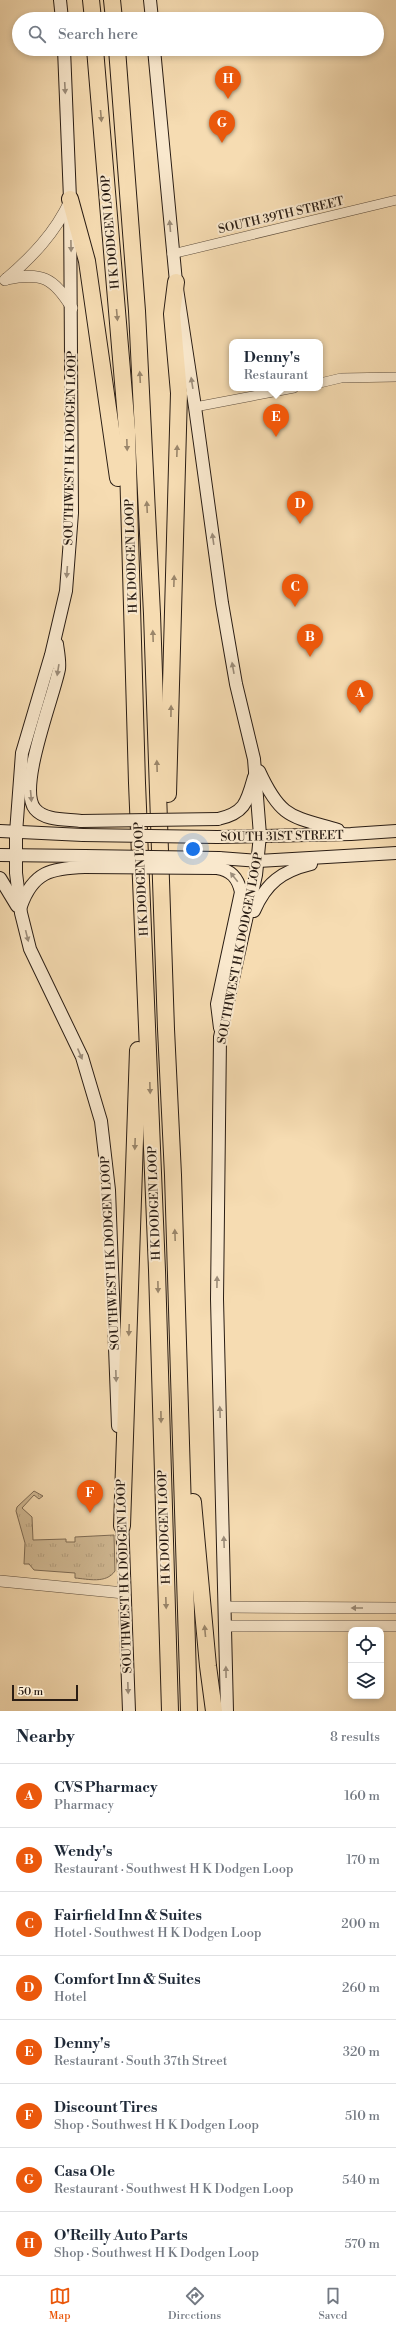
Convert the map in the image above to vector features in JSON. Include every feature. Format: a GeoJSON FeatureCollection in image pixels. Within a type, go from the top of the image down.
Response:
{"type":"FeatureCollection","features":[{"type":"Feature","properties":{"kind":"highway"},"geometry":{"type":"LineString","coordinates":[[91,0],[92,12]]}},
{"type":"Feature","properties":{"kind":"highway"},"geometry":{"type":"LineString","coordinates":[[112,0],[113,12]]}},
{"type":"Feature","properties":{"kind":"highway","name":"H K DODGEN LOOP"},"geometry":{"type":"LineString","coordinates":[[96,56],[126,430],[134,633],[136,783],[157,1270],[170,1711]]}},
{"type":"Feature","properties":{"kind":"highway","name":"H K DODGEN LOOP"},"geometry":{"type":"LineString","coordinates":[[117,56],[143,428],[152,614],[178,1344],[189,1711]]}},
{"type":"Feature","properties":{"kind":"highway"},"geometry":{"type":"LineString","coordinates":[[70,199],[87,261],[115,452],[134,633]]}},
{"type":"Feature","properties":{"kind":"highway"},"geometry":{"type":"LineString","coordinates":[[166,1029],[171,973],[167,806],[179,393],[172,314],[176,282]]}},
{"type":"Feature","properties":{"kind":"highway"},"geometry":{"type":"LineString","coordinates":[[122,1526],[138,1065],[133,881],[136,783]]}},
{"type":"Feature","properties":{"kind":"highway"},"geometry":{"type":"LineString","coordinates":[[178,1344],[207,1658],[214,1711]]}},
{"type":"Feature","properties":{"kind":"main road"},"geometry":{"type":"LineString","coordinates":[[60,0],[61,12]]}},
{"type":"Feature","properties":{"kind":"main road"},"geometry":{"type":"LineString","coordinates":[[150,0],[151,12]]}},
{"type":"Feature","properties":{"kind":"main road","name":"SOUTHWEST H K DODGEN LOOP"},"geometry":{"type":"LineString","coordinates":[[64,56],[70,199],[72,308],[72,513],[66,591],[57,631],[22,753],[16,833],[16,873],[21,910],[30,950],[82,1057],[101,1121],[109,1190],[129,1711]]}},
{"type":"Feature","properties":{"kind":"main road","name":"SOUTHWEST H K DODGEN LOOP"},"geometry":{"type":"LineString","coordinates":[[155,56],[172,254],[222,603],[236,684],[254,765],[260,835],[258,861],[243,938],[220,1038],[217,1299],[226,1607],[227,1711]]}},
{"type":"Feature","properties":{"kind":"main road"},"geometry":{"type":"LineString","coordinates":[[57,631],[59,668],[35,753],[30,793],[34,808],[42,815],[81,821],[218,819],[232,816],[244,806],[254,765]]}},
{"type":"Feature","properties":{"kind":"main road"},"geometry":{"type":"LineString","coordinates":[[254,765],[274,801],[292,817],[351,834]]}},
{"type":"Feature","properties":{"kind":"main road","name":"SOUTH 31ST STREET"},"geometry":{"type":"LineString","coordinates":[[0,831],[16,833],[83,835],[217,837],[351,834],[396,831]]}},
{"type":"Feature","properties":{"kind":"main road","name":"SOUTH 31ST STREET"},"geometry":{"type":"LineString","coordinates":[[85,861],[218,863],[370,856],[396,853]]}},
{"type":"Feature","properties":{"kind":"main road"},"geometry":{"type":"LineString","coordinates":[[0,854],[85,861]]}},
{"type":"Feature","properties":{"kind":"main road"},"geometry":{"type":"LineString","coordinates":[[243,938],[261,894],[275,880],[287,872],[312,863],[370,856]]}},
{"type":"Feature","properties":{"kind":"main road"},"geometry":{"type":"LineString","coordinates":[[21,910],[26,893],[34,881],[46,872],[85,861]]}},
{"type":"Feature","properties":{"kind":"main road"},"geometry":{"type":"LineString","coordinates":[[218,863],[231,872],[236,878],[241,892],[217,1004],[220,1038]]}},
{"type":"Feature","properties":{"kind":"main road"},"geometry":{"type":"LineString","coordinates":[[0,878],[21,910]]}},
{"type":"Feature","properties":{"kind":"street"},"geometry":{"type":"LineString","coordinates":[[2,281],[28,260],[60,223],[70,199]]}},
{"type":"Feature","properties":{"kind":"street","name":"SOUTH 39TH STREET"},"geometry":{"type":"LineString","coordinates":[[172,254],[396,200]]}},
{"type":"Feature","properties":{"kind":"street"},"geometry":{"type":"LineString","coordinates":[[2,281],[26,275],[45,279],[60,288],[72,308]]}},
{"type":"Feature","properties":{"kind":"street"},"geometry":{"type":"LineString","coordinates":[[323,382],[341,378],[396,377]]}},
{"type":"Feature","properties":{"kind":"street"},"geometry":{"type":"LineString","coordinates":[[195,407],[278,391]]}},
{"type":"Feature","properties":{"kind":"street"},"geometry":{"type":"LineString","coordinates":[[0,1581],[124,1593]]}},
{"type":"Feature","properties":{"kind":"street"},"geometry":{"type":"LineString","coordinates":[[226,1607],[396,1608]]}},
{"type":"Feature","properties":{"kind":"street"},"geometry":{"type":"LineString","coordinates":[[226,1626],[396,1626]]}},
{"type":"Feature","properties":{"kind":"green space"},"geometry":{"type":"Polygon","coordinates":[[[34,1491],[43,1496],[39,1499],[34,1495],[22,1508],[32,1517],[33,1540],[66,1539],[66,1542],[75,1542],[75,1537],[114,1535],[115,1571],[111,1575],[107,1578],[96,1580],[75,1578],[75,1573],[34,1570],[29,1564],[24,1564],[25,1543],[16,1511],[17,1507],[34,1491]]]}},
{"type":"Feature","properties":{"kind":"place","name":"O'Reilly Auto Parts"},"geometry":{"type":"Point","coordinates":[228,99]}},
{"type":"Feature","properties":{"kind":"place","name":"Casa Ole"},"geometry":{"type":"Point","coordinates":[222,143]}},
{"type":"Feature","properties":{"kind":"place","name":"Denny's"},"geometry":{"type":"Point","coordinates":[276,437]}},
{"type":"Feature","properties":{"kind":"place","name":"Comfort Inn & Suites"},"geometry":{"type":"Point","coordinates":[300,524]}},
{"type":"Feature","properties":{"kind":"place","name":"Fairfield Inn & Suites"},"geometry":{"type":"Point","coordinates":[295,607]}},
{"type":"Feature","properties":{"kind":"place","name":"Wendy's"},"geometry":{"type":"Point","coordinates":[310,657]}},
{"type":"Feature","properties":{"kind":"place","name":"CVS Pharmacy"},"geometry":{"type":"Point","coordinates":[360,713]}},
{"type":"Feature","properties":{"kind":"place","name":"Discount Tires"},"geometry":{"type":"Point","coordinates":[90,1513]}}]}
